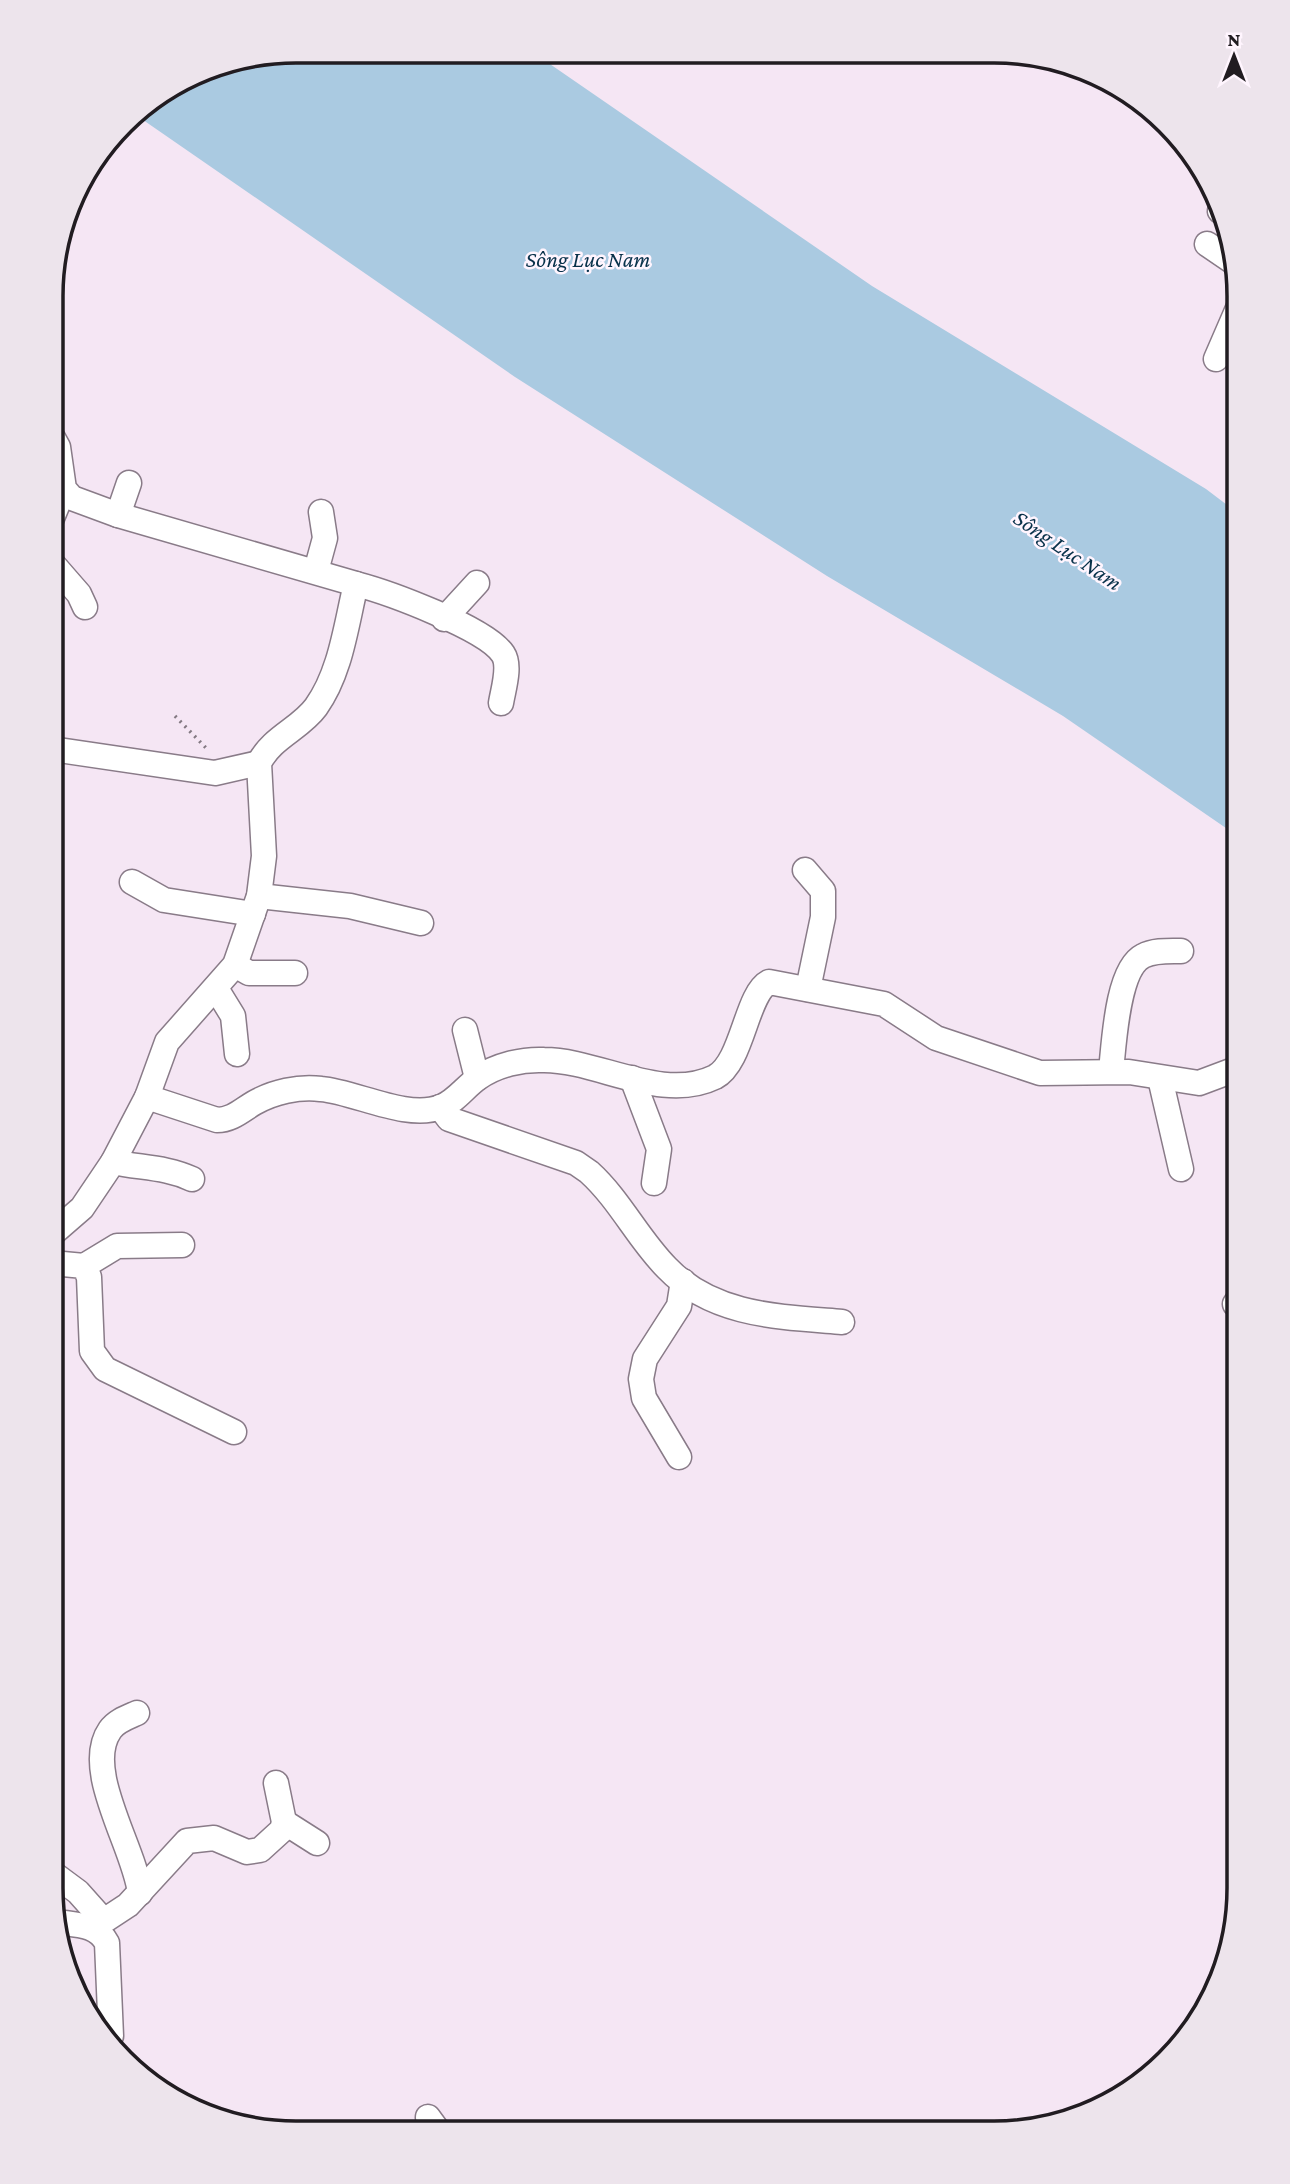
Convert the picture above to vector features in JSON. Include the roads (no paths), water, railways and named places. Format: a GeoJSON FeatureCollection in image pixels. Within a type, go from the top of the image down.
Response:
{"type":"FeatureCollection","features":[{"type":"Feature","properties":{"kind":"street"},"geometry":{"type":"LineString","coordinates":[[1207,244],[1224,255]]}},
{"type":"Feature","properties":{"kind":"street"},"geometry":{"type":"LineString","coordinates":[[1216,359],[1227,334]]}},
{"type":"Feature","properties":{"kind":"street"},"geometry":{"type":"LineString","coordinates":[[63,482],[64,489],[72,498],[118,515],[386,592],[486,639],[503,654],[506,664],[501,703]]}},
{"type":"Feature","properties":{"kind":"street"},"geometry":{"type":"LineString","coordinates":[[118,515],[129,483]]}},
{"type":"Feature","properties":{"kind":"street"},"geometry":{"type":"LineString","coordinates":[[316,571],[325,538],[321,512]]}},
{"type":"Feature","properties":{"kind":"street"},"geometry":{"type":"LineString","coordinates":[[63,576],[79,594],[85,607]]}},
{"type":"Feature","properties":{"kind":"street"},"geometry":{"type":"LineString","coordinates":[[444,618],[477,583]]}},
{"type":"Feature","properties":{"kind":"street"},"geometry":{"type":"LineString","coordinates":[[63,751],[182,771],[224,771],[260,763],[280,737],[306,719],[317,706],[334,673],[356,584]]}},
{"type":"Feature","properties":{"kind":"street"},"geometry":{"type":"LineString","coordinates":[[63,1224],[82,1208],[113,1162],[147,1097],[166,1042],[217,990],[235,965],[256,905],[264,856],[260,763]]}},
{"type":"Feature","properties":{"kind":"street"},"geometry":{"type":"LineString","coordinates":[[805,870],[823,891],[823,917],[808,989]]}},
{"type":"Feature","properties":{"kind":"street"},"geometry":{"type":"LineString","coordinates":[[132,882],[164,900],[350,906],[421,923]]}},
{"type":"Feature","properties":{"kind":"street"},"geometry":{"type":"LineString","coordinates":[[1111,1071],[1119,1005],[1133,964],[1141,957],[1155,952],[1181,951]]}},
{"type":"Feature","properties":{"kind":"street"},"geometry":{"type":"LineString","coordinates":[[235,965],[249,973],[295,973]]}},
{"type":"Feature","properties":{"kind":"street"},"geometry":{"type":"LineString","coordinates":[[147,1097],[217,1120],[227,1120],[274,1094],[301,1089],[320,1088],[393,1106],[440,1107],[459,1095],[477,1078],[509,1064],[543,1060],[587,1065],[632,1077],[675,1084],[697,1082],[717,1076],[728,1065],[764,985],[780,983],[884,1004],[936,1038],[1040,1073],[1111,1071],[1199,1083],[1227,1072]]}},
{"type":"Feature","properties":{"kind":"street"},"geometry":{"type":"LineString","coordinates":[[217,990],[233,1016],[237,1054]]}},
{"type":"Feature","properties":{"kind":"street"},"geometry":{"type":"LineString","coordinates":[[465,1030],[477,1078]]}},
{"type":"Feature","properties":{"kind":"street"},"geometry":{"type":"LineString","coordinates":[[632,1077],[659,1149],[653,1183]]}},
{"type":"Feature","properties":{"kind":"street"},"geometry":{"type":"LineString","coordinates":[[1160,1077],[1181,1169]]}},
{"type":"Feature","properties":{"kind":"street"},"geometry":{"type":"LineString","coordinates":[[440,1107],[449,1119],[576,1163],[589,1172],[667,1269],[699,1293],[723,1305],[761,1316],[842,1322]]}},
{"type":"Feature","properties":{"kind":"street"},"geometry":{"type":"LineString","coordinates":[[113,1162],[141,1168],[163,1167],[192,1180]]}},
{"type":"Feature","properties":{"kind":"street"},"geometry":{"type":"LineString","coordinates":[[63,1264],[84,1266],[117,1246],[182,1245]]}},
{"type":"Feature","properties":{"kind":"street"},"geometry":{"type":"LineString","coordinates":[[84,1266],[89,1277],[92,1352],[96,1361],[120,1379],[185,1406],[234,1432]]}},
{"type":"Feature","properties":{"kind":"street"},"geometry":{"type":"LineString","coordinates":[[679,1457],[644,1398],[641,1379],[645,1359],[679,1306],[683,1281]]}},
{"type":"Feature","properties":{"kind":"street"},"geometry":{"type":"LineString","coordinates":[[137,1713],[110,1728],[102,1747],[101,1764],[124,1840],[138,1875],[140,1893]]}},
{"type":"Feature","properties":{"kind":"street"},"geometry":{"type":"LineString","coordinates":[[66,1922],[98,1924],[128,1905],[187,1841],[214,1838],[247,1853],[254,1853],[278,1835],[284,1822],[276,1783]]}},
{"type":"Feature","properties":{"kind":"street"},"geometry":{"type":"LineString","coordinates":[[284,1822],[317,1843]]}},
{"type":"Feature","properties":{"kind":"street"},"geometry":{"type":"LineString","coordinates":[[63,1881],[78,1892],[107,1943],[111,2030]]}},
{"type":"Feature","properties":{"kind":"water","name":"Sông Lục Nam"},"geometry":{"type":"Polygon","coordinates":[[[548,63],[872,286],[1206,489],[1227,505],[1227,829],[1063,716],[827,576],[515,377],[143,120],[166,102],[193,87],[221,75],[265,65],[548,63]]]}}]}
